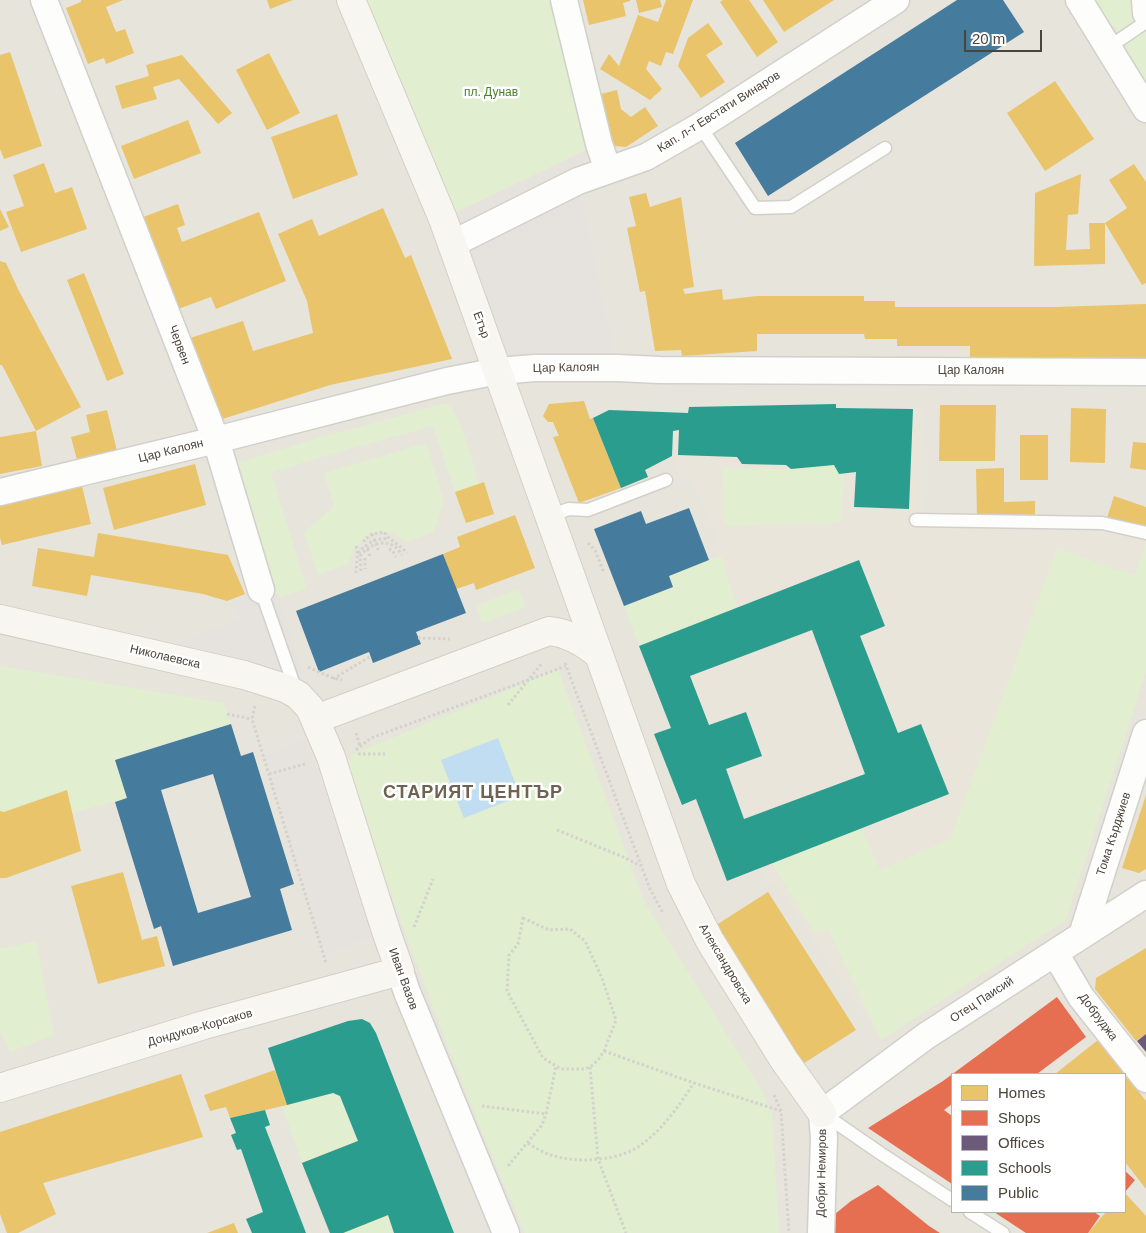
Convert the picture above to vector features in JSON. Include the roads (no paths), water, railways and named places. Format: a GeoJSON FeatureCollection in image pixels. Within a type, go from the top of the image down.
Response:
{"type":"FeatureCollection","features":[{"type":"Feature","properties":{"kind":"street","name":"Червен"},"geometry":{"type":"LineString","coordinates":[[44,0],[216,440],[261,590]]}},
{"type":"Feature","properties":{"kind":"street","name":"Етър"},"geometry":{"type":"LineString","coordinates":[[351,0],[452,244],[599,655]]}},
{"type":"Feature","properties":{"kind":"street"},"geometry":{"type":"LineString","coordinates":[[564,0],[608,170]]}},
{"type":"Feature","properties":{"kind":"street","name":"Кап. л-т Евстати Винаров"},"geometry":{"type":"LineString","coordinates":[[452,244],[578,181],[646,157],[700,126],[896,0]]}},
{"type":"Feature","properties":{"kind":"street"},"geometry":{"type":"LineString","coordinates":[[1079,0],[1146,109]]}},
{"type":"Feature","properties":{"kind":"street"},"geometry":{"type":"LineString","coordinates":[[1145,0],[1146,13]]}},
{"type":"Feature","properties":{"kind":"street","name":"Цар Калоян"},"geometry":{"type":"LineString","coordinates":[[0,492],[216,440],[447,381],[498,371],[535,368],[617,368],[670,370],[1146,372]]}},
{"type":"Feature","properties":{"kind":"street","name":"Николаевска"},"geometry":{"type":"LineString","coordinates":[[0,619],[244,675],[285,688],[298,696],[310,708],[316,719]]}},
{"type":"Feature","properties":{"kind":"street"},"geometry":{"type":"LineString","coordinates":[[316,719],[549,631],[562,632],[575,638],[599,655]]}},
{"type":"Feature","properties":{"kind":"street","name":"Александровска"},"geometry":{"type":"LineString","coordinates":[[599,655],[681,884],[710,941],[784,1060],[822,1113]]}},
{"type":"Feature","properties":{"kind":"street","name":"Иван Вазов"},"geometry":{"type":"LineString","coordinates":[[316,719],[342,755],[386,931],[407,992],[506,1233]]}},
{"type":"Feature","properties":{"kind":"street","name":"Тома Кърджиев"},"geometry":{"type":"LineString","coordinates":[[1082,935],[1146,733]]}},
{"type":"Feature","properties":{"kind":"street","name":"Отец Паисий"},"geometry":{"type":"LineString","coordinates":[[822,1113],[926,1036],[1146,894]]}},
{"type":"Feature","properties":{"kind":"street","name":"Добруджа"},"geometry":{"type":"LineString","coordinates":[[1055,953],[1082,997],[1146,1079]]}},
{"type":"Feature","properties":{"kind":"street","name":"Дондуков-Корсаков"},"geometry":{"type":"LineString","coordinates":[[0,1088],[204,1025],[400,971]]}},
{"type":"Feature","properties":{"kind":"street","name":"Добри Немиров"},"geometry":{"type":"LineString","coordinates":[[821,1233],[824,1138],[822,1113]]}},
{"type":"Feature","properties":{"kind":"lane"},"geometry":{"type":"LineString","coordinates":[[1109,47],[1146,22]]}},
{"type":"Feature","properties":{"kind":"lane"},"geometry":{"type":"LineString","coordinates":[[700,126],[755,208],[790,207],[885,148]]}},
{"type":"Feature","properties":{"kind":"lane"},"geometry":{"type":"LineString","coordinates":[[549,516],[569,509],[588,510],[666,480]]}},
{"type":"Feature","properties":{"kind":"lane"},"geometry":{"type":"LineString","coordinates":[[916,520],[1102,524],[1146,533]]}},
{"type":"Feature","properties":{"kind":"lane","name":"Червен"},"geometry":{"type":"LineString","coordinates":[[261,590],[298,696]]}},
{"type":"Feature","properties":{"kind":"lane","name":"Александровска"},"geometry":{"type":"LineString","coordinates":[[822,1113],[880,1154],[951,1199]]}},
{"type":"Feature","properties":{"kind":"lane"},"geometry":{"type":"LineString","coordinates":[[972,1213],[1002,1233]]}},
{"type":"Feature","properties":{"kind":"water"},"geometry":{"type":"Polygon","coordinates":[[[498,738],[520,796],[464,818],[441,760],[498,738]]]}},
{"type":"Feature","properties":{"kind":"district","name":"СТАРИЯТ ЦЕНТЪР"},"geometry":{"type":"Point","coordinates":[473,793]}},
{"type":"Feature","properties":{"kind":"park label","name":"пл. Дунав"},"geometry":{"type":"Point","coordinates":[491,93]}}]}
